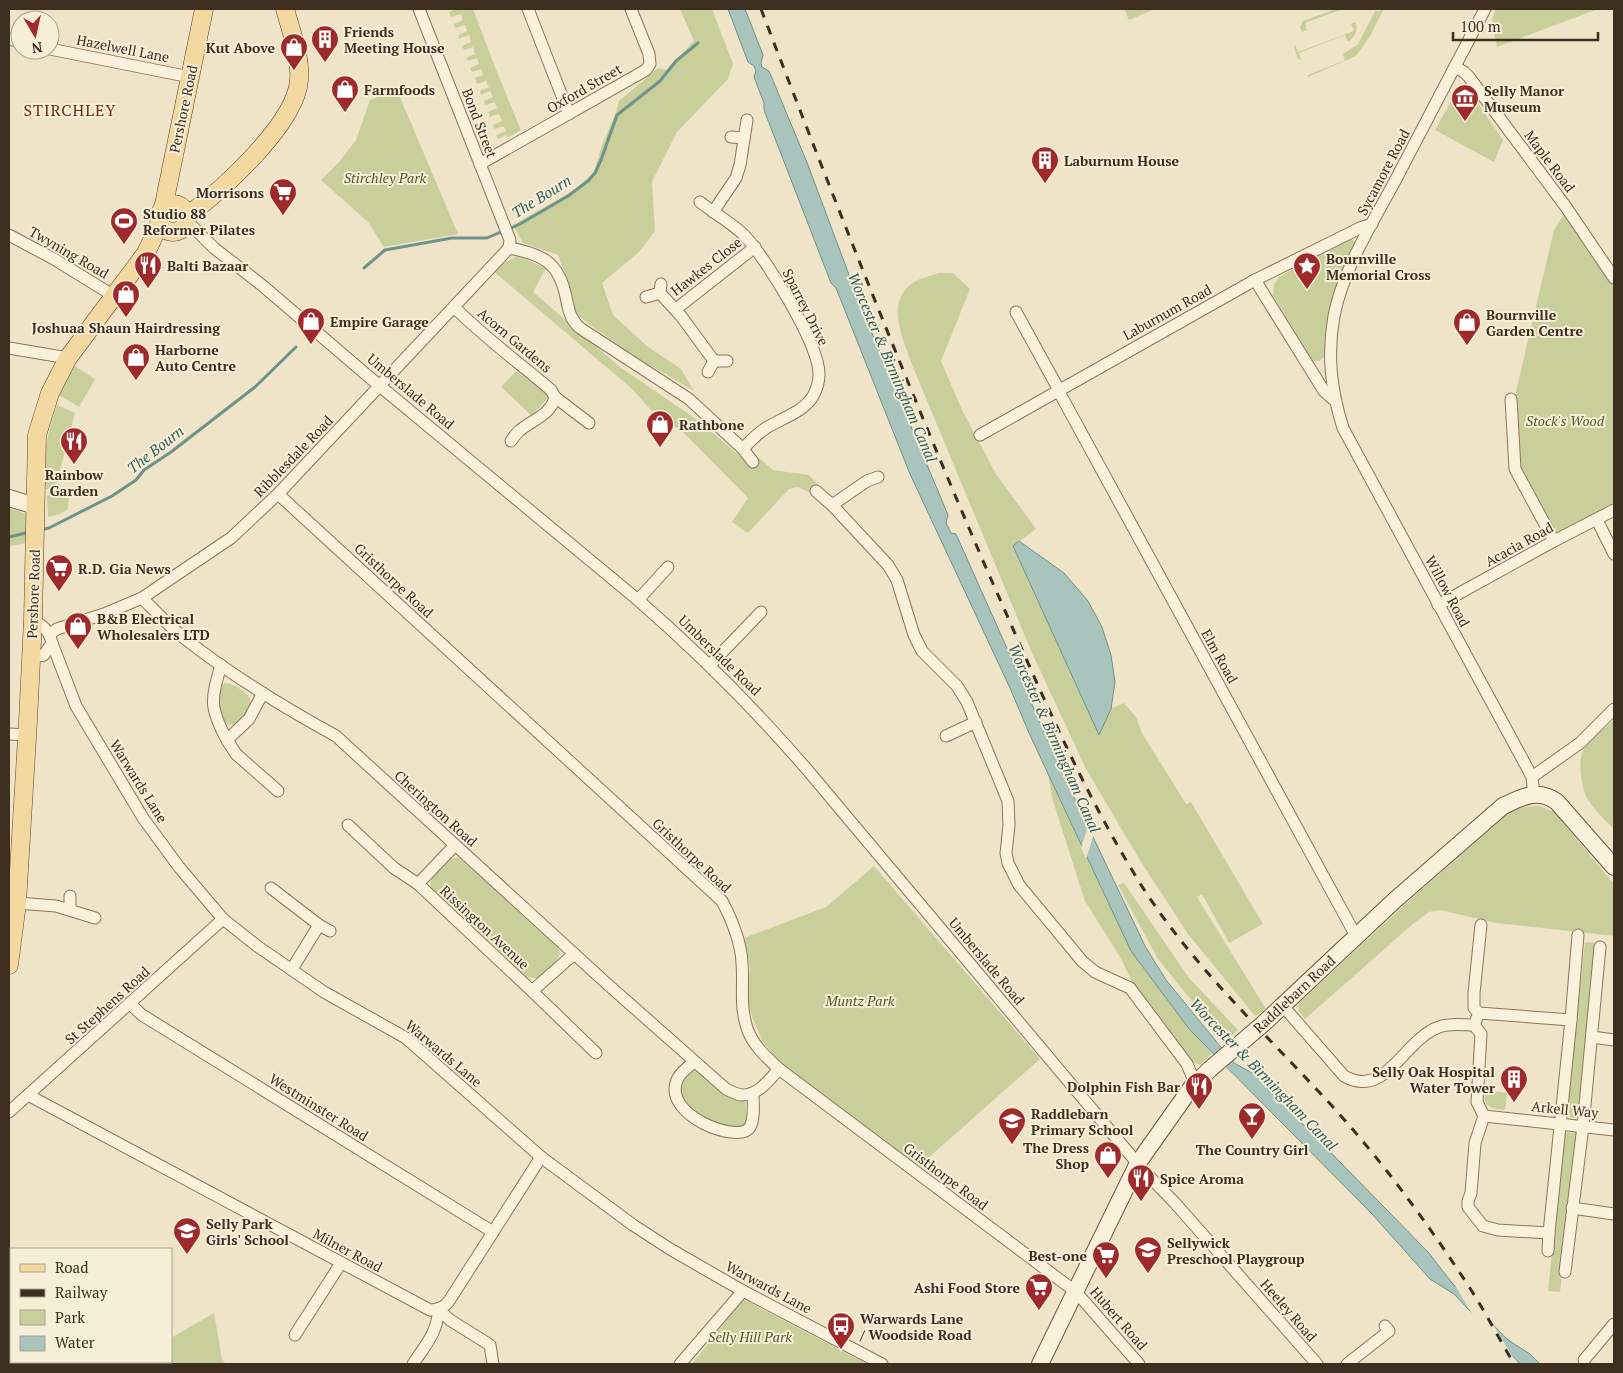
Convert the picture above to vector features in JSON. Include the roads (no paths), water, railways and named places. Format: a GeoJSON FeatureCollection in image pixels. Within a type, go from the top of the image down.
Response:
{"type":"FeatureCollection","features":[{"type":"Feature","properties":{"kind":"main road","name":"Pershore Road"},"geometry":{"type":"LineString","coordinates":[[9,965],[17,903],[27,735],[37,656],[47,631],[35,534],[37,435],[50,393],[68,358],[146,253],[175,222],[190,77],[204,9]]}},
{"type":"Feature","properties":{"kind":"main road"},"geometry":{"type":"LineString","coordinates":[[175,222],[199,207],[239,170],[272,135],[290,107],[299,80],[297,55],[289,12]]}},
{"type":"Feature","properties":{"kind":"street","name":"Bond Street"},"geometry":{"type":"LineString","coordinates":[[419,9],[503,223],[509,244]]}},
{"type":"Feature","properties":{"kind":"street"},"geometry":{"type":"LineString","coordinates":[[528,9],[569,114]]}},
{"type":"Feature","properties":{"kind":"street","name":"Oxford Street"},"geometry":{"type":"LineString","coordinates":[[480,164],[646,70],[650,64],[649,54],[631,9]]}},
{"type":"Feature","properties":{"kind":"street","name":"Sycamore Road"},"geometry":{"type":"LineString","coordinates":[[1330,357],[1335,314],[1352,265],[1485,9]]}},
{"type":"Feature","properties":{"kind":"street","name":"Hazelwell Lane"},"geometry":{"type":"LineString","coordinates":[[60,51],[190,77]]}},
{"type":"Feature","properties":{"kind":"street","name":"Maple Road"},"geometry":{"type":"LineString","coordinates":[[1456,67],[1469,77],[1566,207],[1614,278]]}},
{"type":"Feature","properties":{"kind":"street"},"geometry":{"type":"LineString","coordinates":[[713,212],[736,178],[740,165],[747,120]]}},
{"type":"Feature","properties":{"kind":"street"},"geometry":{"type":"LineString","coordinates":[[731,137],[744,138]]}},
{"type":"Feature","properties":{"kind":"street","name":"Sparrey Drive"},"geometry":{"type":"LineString","coordinates":[[700,202],[742,234],[771,271],[804,330],[815,355],[819,373],[818,386],[806,405],[765,429],[743,449]]}},
{"type":"Feature","properties":{"kind":"street","name":"Umberslade Road"},"geometry":{"type":"LineString","coordinates":[[175,222],[207,242],[263,286],[638,600],[710,665],[785,744],[1138,1163]]}},
{"type":"Feature","properties":{"kind":"street","name":"Laburnum Road"},"geometry":{"type":"LineString","coordinates":[[980,435],[1255,280],[1360,228],[1372,224]]}},
{"type":"Feature","properties":{"kind":"street","name":"Twyning Road"},"geometry":{"type":"LineString","coordinates":[[9,235],[54,259],[114,296]]}},
{"type":"Feature","properties":{"kind":"street"},"geometry":{"type":"LineString","coordinates":[[509,244],[542,256],[553,266],[561,278],[572,321],[689,399],[743,449],[754,462]]}},
{"type":"Feature","properties":{"kind":"street","name":"Ribblesdale Road"},"geometry":{"type":"LineString","coordinates":[[47,631],[104,614],[142,598],[231,538],[278,494],[454,307],[509,244]]}},
{"type":"Feature","properties":{"kind":"street","name":"Hawkes Close"},"geometry":{"type":"LineString","coordinates":[[676,309],[754,247]]}},
{"type":"Feature","properties":{"kind":"street","name":"Willow Road"},"geometry":{"type":"LineString","coordinates":[[1255,280],[1324,391],[1335,401]]}},
{"type":"Feature","properties":{"kind":"street","name":"Hawkes Close"},"geometry":{"type":"LineString","coordinates":[[646,297],[661,288],[714,361]]}},
{"type":"Feature","properties":{"kind":"street","name":"Acorn Gardens"},"geometry":{"type":"LineString","coordinates":[[454,307],[483,336],[500,347],[551,390],[555,397],[589,423]]}},
{"type":"Feature","properties":{"kind":"street","name":"Elm Road"},"geometry":{"type":"LineString","coordinates":[[1016,312],[1356,936]]}},
{"type":"Feature","properties":{"kind":"street"},"geometry":{"type":"LineString","coordinates":[[9,348],[68,358]]}},
{"type":"Feature","properties":{"kind":"street","name":"Willow Road"},"geometry":{"type":"LineString","coordinates":[[1330,357],[1335,401],[1343,428],[1532,777],[1534,795]]}},
{"type":"Feature","properties":{"kind":"street"},"geometry":{"type":"LineString","coordinates":[[708,372],[714,361],[728,361]]}},
{"type":"Feature","properties":{"kind":"street"},"geometry":{"type":"LineString","coordinates":[[511,441],[519,431],[543,415],[553,404],[555,397]]}},
{"type":"Feature","properties":{"kind":"street"},"geometry":{"type":"LineString","coordinates":[[1511,399],[1514,469],[1554,541]]}},
{"type":"Feature","properties":{"kind":"street"},"geometry":{"type":"LineString","coordinates":[[832,506],[869,476]]}},
{"type":"Feature","properties":{"kind":"street"},"geometry":{"type":"LineString","coordinates":[[816,491],[888,564],[898,580],[914,635],[922,651],[957,686],[976,722],[1008,801],[1009,825],[1006,853],[1008,863],[1019,885],[1082,961],[1095,972],[1130,988],[1187,1064],[1195,1083]]}},
{"type":"Feature","properties":{"kind":"street","name":"Gristhorpe Road"},"geometry":{"type":"LineString","coordinates":[[278,494],[722,902],[734,924],[743,964],[741,998],[748,1031],[759,1050],[779,1069],[1076,1292]]}},
{"type":"Feature","properties":{"kind":"street"},"geometry":{"type":"LineString","coordinates":[[9,498],[35,506]]}},
{"type":"Feature","properties":{"kind":"street","name":"Acacia Road"},"geometry":{"type":"LineString","coordinates":[[1438,605],[1614,510]]}},
{"type":"Feature","properties":{"kind":"street"},"geometry":{"type":"LineString","coordinates":[[1597,520],[1614,554]]}},
{"type":"Feature","properties":{"kind":"street"},"geometry":{"type":"LineString","coordinates":[[638,600],[668,567]]}},
{"type":"Feature","properties":{"kind":"street","name":"Cherington Road"},"geometry":{"type":"LineString","coordinates":[[142,598],[183,637],[221,665],[290,710],[336,736],[694,1062],[726,1089],[741,1095],[753,1093]]}},
{"type":"Feature","properties":{"kind":"street"},"geometry":{"type":"LineString","coordinates":[[710,665],[761,612]]}},
{"type":"Feature","properties":{"kind":"street"},"geometry":{"type":"LineString","coordinates":[[37,656],[47,631]]}},
{"type":"Feature","properties":{"kind":"street","name":"Warwards Lane"},"geometry":{"type":"LineString","coordinates":[[47,631],[67,684],[85,722],[143,818],[179,867],[223,919],[257,946],[324,992],[406,1038],[541,1157],[670,1250],[743,1291],[882,1364]]}},
{"type":"Feature","properties":{"kind":"street","name":"Warwards Lane"},"geometry":{"type":"LineString","coordinates":[[37,656],[54,665],[67,684]]}},
{"type":"Feature","properties":{"kind":"street"},"geometry":{"type":"LineString","coordinates":[[221,665],[213,694],[213,712],[236,754],[278,791]]}},
{"type":"Feature","properties":{"kind":"street"},"geometry":{"type":"LineString","coordinates":[[227,740],[248,719],[263,693]]}},
{"type":"Feature","properties":{"kind":"street"},"geometry":{"type":"LineString","coordinates":[[1532,777],[1580,743],[1614,709]]}},
{"type":"Feature","properties":{"kind":"street"},"geometry":{"type":"LineString","coordinates":[[945,739],[976,722]]}},
{"type":"Feature","properties":{"kind":"street"},"geometry":{"type":"LineString","coordinates":[[9,734],[27,735]]}},
{"type":"Feature","properties":{"kind":"street"},"geometry":{"type":"LineString","coordinates":[[1534,795],[1548,796],[1556,802],[1614,867]]}},
{"type":"Feature","properties":{"kind":"street","name":"Raddlebarn Road"},"geometry":{"type":"LineString","coordinates":[[1040,1364],[1138,1163],[1195,1083],[1283,1006],[1356,936],[1503,806],[1523,796],[1534,795]]}},
{"type":"Feature","properties":{"kind":"street","name":"Rissington Avenue"},"geometry":{"type":"LineString","coordinates":[[348,824],[394,868],[418,884],[596,1053]]}},
{"type":"Feature","properties":{"kind":"street","name":"Rissington Avenue"},"geometry":{"type":"LineString","coordinates":[[418,884],[455,845]]}},
{"type":"Feature","properties":{"kind":"street"},"geometry":{"type":"LineString","coordinates":[[270,888],[319,925],[330,931]]}},
{"type":"Feature","properties":{"kind":"street"},"geometry":{"type":"LineString","coordinates":[[70,896],[70,910]]}},
{"type":"Feature","properties":{"kind":"street"},"geometry":{"type":"LineString","coordinates":[[17,903],[56,906],[95,918]]}},
{"type":"Feature","properties":{"kind":"street","name":"St Stephens Road"},"geometry":{"type":"LineString","coordinates":[[9,1112],[223,919]]}},
{"type":"Feature","properties":{"kind":"street"},"geometry":{"type":"LineString","coordinates":[[292,969],[319,925]]}},
{"type":"Feature","properties":{"kind":"street"},"geometry":{"type":"LineString","coordinates":[[1481,925],[1474,1008],[1479,1013],[1570,1024]]}},
{"type":"Feature","properties":{"kind":"street"},"geometry":{"type":"LineString","coordinates":[[1548,1251],[1578,935]]}},
{"type":"Feature","properties":{"kind":"street"},"geometry":{"type":"LineString","coordinates":[[1565,1272],[1583,1126],[1600,947]]}},
{"type":"Feature","properties":{"kind":"street","name":"Rissington Avenue"},"geometry":{"type":"LineString","coordinates":[[532,991],[574,954]]}},
{"type":"Feature","properties":{"kind":"street","name":"Westminster Road"},"geometry":{"type":"LineString","coordinates":[[130,1004],[142,1015],[493,1232]]}},
{"type":"Feature","properties":{"kind":"street"},"geometry":{"type":"LineString","coordinates":[[1283,1006],[1344,1076],[1358,1082],[1372,1081],[1380,1078],[1413,1045],[1440,1026],[1474,1025]]}},
{"type":"Feature","properties":{"kind":"street"},"geometry":{"type":"LineString","coordinates":[[1474,1025],[1479,1013]]}},
{"type":"Feature","properties":{"kind":"street"},"geometry":{"type":"LineString","coordinates":[[1474,1025],[1482,1034],[1477,1102],[1484,1116],[1475,1143],[1468,1207],[1483,1226],[1498,1230],[1549,1233]]}},
{"type":"Feature","properties":{"kind":"street"},"geometry":{"type":"LineString","coordinates":[[1592,1037],[1614,1040]]}},
{"type":"Feature","properties":{"kind":"street"},"geometry":{"type":"LineString","coordinates":[[694,1062],[678,1077],[674,1088],[675,1097],[688,1113],[705,1125],[735,1133],[746,1131],[750,1128],[753,1093],[763,1087],[779,1069]]}},
{"type":"Feature","properties":{"kind":"street","name":"Milner Road"},"geometry":{"type":"LineString","coordinates":[[28,1095],[430,1310],[438,1309]]}},
{"type":"Feature","properties":{"kind":"street","name":"Arkell Way"},"geometry":{"type":"LineString","coordinates":[[1484,1116],[1614,1130]]}},
{"type":"Feature","properties":{"kind":"street"},"geometry":{"type":"LineString","coordinates":[[438,1309],[445,1306],[449,1301],[541,1157]]}},
{"type":"Feature","properties":{"kind":"street","name":"Heeley Road"},"geometry":{"type":"LineString","coordinates":[[1138,1163],[1317,1364]]}},
{"type":"Feature","properties":{"kind":"street"},"geometry":{"type":"LineString","coordinates":[[1572,1208],[1614,1214]]}},
{"type":"Feature","properties":{"kind":"street"},"geometry":{"type":"LineString","coordinates":[[295,1335],[341,1263]]}},
{"type":"Feature","properties":{"kind":"street"},"geometry":{"type":"LineString","coordinates":[[680,1364],[743,1291]]}},
{"type":"Feature","properties":{"kind":"street","name":"Hubert Road"},"geometry":{"type":"LineString","coordinates":[[1076,1292],[1139,1364]]}},
{"type":"Feature","properties":{"kind":"street"},"geometry":{"type":"LineString","coordinates":[[413,1364],[436,1329],[438,1309]]}},
{"type":"Feature","properties":{"kind":"street"},"geometry":{"type":"LineString","coordinates":[[438,1309],[450,1320],[490,1345],[493,1364]]}},
{"type":"Feature","properties":{"kind":"street"},"geometry":{"type":"LineString","coordinates":[[1584,1360],[1614,1324]]}},
{"type":"Feature","properties":{"kind":"street"},"geometry":{"type":"LineString","coordinates":[[1347,1364],[1389,1331],[1386,1326]]}},
{"type":"Feature","properties":{"kind":"water"},"geometry":{"type":"Polygon","coordinates":[[[728,9],[745,9],[763,55],[762,67],[769,71],[808,165],[861,307],[948,515],[946,523],[951,533],[956,534],[1063,774],[1145,946],[1166,980],[1234,1063],[1254,1074],[1428,1252],[1453,1284],[1508,1340],[1530,1354],[1540,1364],[1520,1364],[1454,1294],[1430,1279],[1372,1214],[1190,1030],[1131,951],[910,474],[836,288],[831,283],[764,110],[764,103],[754,77],[756,71],[754,66],[748,62],[728,9]]]}},
{"type":"Feature","properties":{"kind":"water"},"geometry":{"type":"Polygon","coordinates":[[[1019,541],[1064,573],[1088,601],[1102,627],[1111,655],[1115,682],[1111,709],[1099,735],[1013,546],[1019,541]]]}},
{"type":"Feature","properties":{"kind":"waterway","name":"The Bourn"},"geometry":{"type":"LineString","coordinates":[[509,229],[568,196],[588,181],[595,173],[601,160],[617,115],[660,81],[676,61],[698,43]]}},
{"type":"Feature","properties":{"kind":"waterway","name":"The Bourn"},"geometry":{"type":"LineString","coordinates":[[364,268],[385,250],[452,238],[487,238],[503,231]]}},
{"type":"Feature","properties":{"kind":"waterway","name":"The Bourn"},"geometry":{"type":"LineString","coordinates":[[40,530],[49,528],[112,496],[136,480],[144,470],[171,452],[255,387],[296,347]]}},
{"type":"Feature","properties":{"kind":"waterway","name":"The Bourn"},"geometry":{"type":"LineString","coordinates":[[9,537],[30,532]]}},
{"type":"Feature","properties":{"kind":"railway"},"geometry":{"type":"LineString","coordinates":[[761,9],[871,291],[957,500],[1059,732],[1120,850],[1164,918],[1209,975],[1333,1107],[1401,1189],[1469,1287],[1514,1364]]}},
{"type":"Feature","properties":{"kind":"place","name":"Friends Meeting House"},"geometry":{"type":"Point","coordinates":[325,63]}},
{"type":"Feature","properties":{"kind":"place","name":"Kut Above"},"geometry":{"type":"Point","coordinates":[294,71]}},
{"type":"Feature","properties":{"kind":"place","name":"Farmfoods"},"geometry":{"type":"Point","coordinates":[345,113]}},
{"type":"Feature","properties":{"kind":"place","name":"Selly Manor Museum"},"geometry":{"type":"Point","coordinates":[1465,122]}},
{"type":"Feature","properties":{"kind":"place","name":"Laburnum House"},"geometry":{"type":"Point","coordinates":[1045,184]}},
{"type":"Feature","properties":{"kind":"place","name":"Morrisons"},"geometry":{"type":"Point","coordinates":[283,216]}},
{"type":"Feature","properties":{"kind":"place","name":"Studio 88 Reformer Pilates"},"geometry":{"type":"Point","coordinates":[124,245]}},
{"type":"Feature","properties":{"kind":"place","name":"Balti Bazaar"},"geometry":{"type":"Point","coordinates":[148,289]}},
{"type":"Feature","properties":{"kind":"place","name":"Bournville Memorial Cross"},"geometry":{"type":"Point","coordinates":[1307,290]}},
{"type":"Feature","properties":{"kind":"place","name":"Joshuaa Shaun Hairdressing"},"geometry":{"type":"Point","coordinates":[126,318]}},
{"type":"Feature","properties":{"kind":"place","name":"Empire Garage"},"geometry":{"type":"Point","coordinates":[311,345]}},
{"type":"Feature","properties":{"kind":"place","name":"Bournville Garden Centre"},"geometry":{"type":"Point","coordinates":[1467,346]}},
{"type":"Feature","properties":{"kind":"place","name":"Harborne Auto Centre"},"geometry":{"type":"Point","coordinates":[136,381]}},
{"type":"Feature","properties":{"kind":"place","name":"Rathbone"},"geometry":{"type":"Point","coordinates":[660,448]}},
{"type":"Feature","properties":{"kind":"place","name":"Rainbow Garden"},"geometry":{"type":"Point","coordinates":[74,465]}},
{"type":"Feature","properties":{"kind":"place","name":"R.D. Gia News"},"geometry":{"type":"Point","coordinates":[59,592]}},
{"type":"Feature","properties":{"kind":"place","name":"B&B Electrical Wholesalers LTD"},"geometry":{"type":"Point","coordinates":[78,650]}},
{"type":"Feature","properties":{"kind":"place","name":"Selly Oak Hospital Water Tower"},"geometry":{"type":"Point","coordinates":[1514,1103]}},
{"type":"Feature","properties":{"kind":"place","name":"Dolphin Fish Bar"},"geometry":{"type":"Point","coordinates":[1199,1110]}},
{"type":"Feature","properties":{"kind":"place","name":"The Country Girl"},"geometry":{"type":"Point","coordinates":[1252,1140]}},
{"type":"Feature","properties":{"kind":"place","name":"Raddlebarn Primary School"},"geometry":{"type":"Point","coordinates":[1012,1145]}},
{"type":"Feature","properties":{"kind":"place","name":"The Dress Shop"},"geometry":{"type":"Point","coordinates":[1108,1179]}},
{"type":"Feature","properties":{"kind":"place","name":"Spice Aroma"},"geometry":{"type":"Point","coordinates":[1141,1202]}},
{"type":"Feature","properties":{"kind":"place","name":"Selly Park Girls' School"},"geometry":{"type":"Point","coordinates":[187,1255]}},
{"type":"Feature","properties":{"kind":"place","name":"Sellywick Preschool Playgroup"},"geometry":{"type":"Point","coordinates":[1148,1274]}},
{"type":"Feature","properties":{"kind":"place","name":"Best-one"},"geometry":{"type":"Point","coordinates":[1106,1279]}},
{"type":"Feature","properties":{"kind":"place","name":"Ashi Food Store"},"geometry":{"type":"Point","coordinates":[1039,1311]}},
{"type":"Feature","properties":{"kind":"place","name":"Warwards Lane / Woodside Road"},"geometry":{"type":"Point","coordinates":[841,1350]}},
{"type":"Feature","properties":{"kind":"district","name":"STIRCHLEY"},"geometry":{"type":"Point","coordinates":[70,110]}},
{"type":"Feature","properties":{"kind":"park label","name":"Stirchley Park"},"geometry":{"type":"Point","coordinates":[385,177]}},
{"type":"Feature","properties":{"kind":"park label","name":"Stock's Wood"},"geometry":{"type":"Point","coordinates":[1565,420]}},
{"type":"Feature","properties":{"kind":"park label","name":"Muntz Park"},"geometry":{"type":"Point","coordinates":[860,1000]}},
{"type":"Feature","properties":{"kind":"park label","name":"Selly Hill Park"},"geometry":{"type":"Point","coordinates":[750,1336]}},
{"type":"Feature","properties":{"kind":"water label","name":"Worcester & Birmingham Canal"},"geometry":{"type":"Point","coordinates":[893,367]}},
{"type":"Feature","properties":{"kind":"water label","name":"Worcester & Birmingham Canal"},"geometry":{"type":"Point","coordinates":[1055,738]}},
{"type":"Feature","properties":{"kind":"water label","name":"Worcester & Birmingham Canal"},"geometry":{"type":"Point","coordinates":[1264,1074]}}]}
